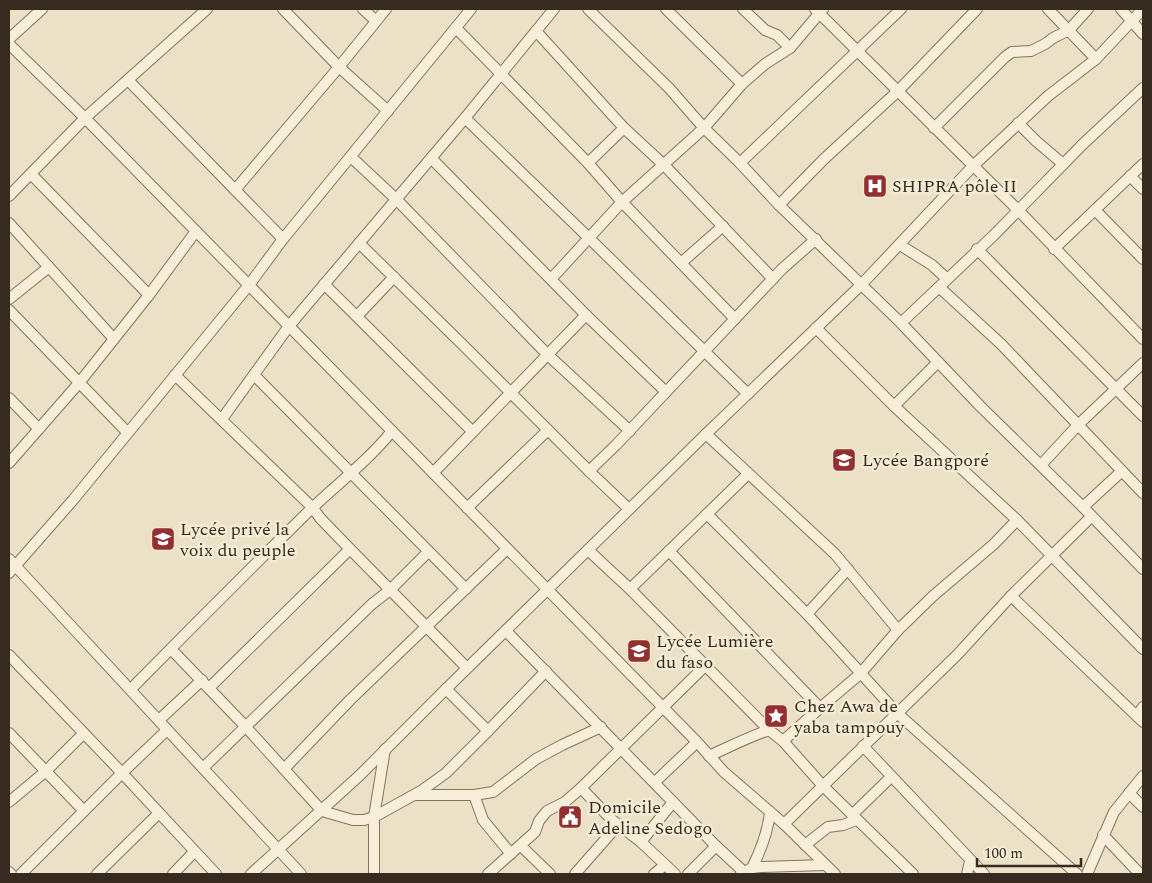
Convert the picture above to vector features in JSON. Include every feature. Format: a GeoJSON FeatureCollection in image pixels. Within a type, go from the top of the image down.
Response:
{"type":"FeatureCollection","features":[{"type":"Feature","properties":{"kind":"street"},"geometry":{"type":"LineString","coordinates":[[9,39],[42,9]]}},
{"type":"Feature","properties":{"kind":"street"},"geometry":{"type":"LineString","coordinates":[[9,196],[85,118],[207,9]]}},
{"type":"Feature","properties":{"kind":"street"},"geometry":{"type":"LineString","coordinates":[[283,9],[339,67],[388,111]]}},
{"type":"Feature","properties":{"kind":"street"},"geometry":{"type":"LineString","coordinates":[[363,9],[376,20]]}},
{"type":"Feature","properties":{"kind":"street"},"geometry":{"type":"LineString","coordinates":[[235,190],[386,9]]}},
{"type":"Feature","properties":{"kind":"street"},"geometry":{"type":"LineString","coordinates":[[301,874],[130,689],[11,566],[73,500],[471,9]]}},
{"type":"Feature","properties":{"kind":"street"},"geometry":{"type":"LineString","coordinates":[[222,419],[289,326],[465,118],[554,9]]}},
{"type":"Feature","properties":{"kind":"street"},"geometry":{"type":"LineString","coordinates":[[588,9],[669,88],[704,128],[779,205],[816,239],[1143,569]]}},
{"type":"Feature","properties":{"kind":"street"},"geometry":{"type":"LineString","coordinates":[[666,9],[742,84]]}},
{"type":"Feature","properties":{"kind":"street"},"geometry":{"type":"LineString","coordinates":[[743,9],[765,30],[777,35],[790,48]]}},
{"type":"Feature","properties":{"kind":"street"},"geometry":{"type":"LineString","coordinates":[[740,163],[901,9]]}},
{"type":"Feature","properties":{"kind":"street"},"geometry":{"type":"LineString","coordinates":[[779,205],[824,159],[898,91],[977,9]]}},
{"type":"Feature","properties":{"kind":"street"},"geometry":{"type":"LineString","coordinates":[[1048,9],[1096,59]]}},
{"type":"Feature","properties":{"kind":"street"},"geometry":{"type":"LineString","coordinates":[[934,128],[1005,57],[1012,52],[1037,49],[1069,30],[1088,9]]}},
{"type":"Feature","properties":{"kind":"street"},"geometry":{"type":"LineString","coordinates":[[1121,9],[1143,34]]}},
{"type":"Feature","properties":{"kind":"street"},"geometry":{"type":"LineString","coordinates":[[252,874],[322,811],[404,732],[629,509],[860,285],[1018,123],[1048,96],[1096,59],[1143,9]]}},
{"type":"Feature","properties":{"kind":"street"},"geometry":{"type":"LineString","coordinates":[[552,278],[622,202],[704,128],[742,84],[765,64],[790,48],[819,10],[1143,339]]}},
{"type":"Feature","properties":{"kind":"street"},"geometry":{"type":"LineString","coordinates":[[456,28],[588,163],[622,202],[735,319]]}},
{"type":"Feature","properties":{"kind":"street"},"geometry":{"type":"LineString","coordinates":[[536,31],[624,128],[664,165],[773,279]]}},
{"type":"Feature","properties":{"kind":"street"},"geometry":{"type":"LineString","coordinates":[[9,44],[196,231],[697,742],[724,772],[784,824],[835,874]]}},
{"type":"Feature","properties":{"kind":"street"},"geometry":{"type":"LineString","coordinates":[[128,80],[283,239]]}},
{"type":"Feature","properties":{"kind":"street"},"geometry":{"type":"LineString","coordinates":[[901,324],[1143,88]]}},
{"type":"Feature","properties":{"kind":"street"},"geometry":{"type":"LineString","coordinates":[[465,118],[748,394]]}},
{"type":"Feature","properties":{"kind":"street"},"geometry":{"type":"LineString","coordinates":[[1018,123],[1063,164]]}},
{"type":"Feature","properties":{"kind":"street"},"geometry":{"type":"LineString","coordinates":[[588,163],[624,128]]}},
{"type":"Feature","properties":{"kind":"street"},"geometry":{"type":"LineString","coordinates":[[351,157],[396,199],[548,355],[630,431]]}},
{"type":"Feature","properties":{"kind":"street"},"geometry":{"type":"LineString","coordinates":[[431,158],[552,278],[586,315],[666,392]]}},
{"type":"Feature","properties":{"kind":"street"},"geometry":{"type":"LineString","coordinates":[[1054,249],[1143,164]]}},
{"type":"Feature","properties":{"kind":"street"},"geometry":{"type":"LineString","coordinates":[[32,174],[149,295]]}},
{"type":"Feature","properties":{"kind":"street"},"geometry":{"type":"LineString","coordinates":[[1130,176],[1143,188]]}},
{"type":"Feature","properties":{"kind":"street"},"geometry":{"type":"LineString","coordinates":[[1095,210],[1143,259]]}},
{"type":"Feature","properties":{"kind":"street"},"geometry":{"type":"LineString","coordinates":[[9,223],[114,339]]}},
{"type":"Feature","properties":{"kind":"street"},"geometry":{"type":"LineString","coordinates":[[681,263],[722,226]]}},
{"type":"Feature","properties":{"kind":"street"},"geometry":{"type":"LineString","coordinates":[[9,463],[79,383],[149,295],[196,231]]}},
{"type":"Feature","properties":{"kind":"street"},"geometry":{"type":"LineString","coordinates":[[589,471],[630,431],[773,279],[816,239]]}},
{"type":"Feature","properties":{"kind":"street"},"geometry":{"type":"LineString","coordinates":[[359,243],[629,509]]}},
{"type":"Feature","properties":{"kind":"street"},"geometry":{"type":"LineString","coordinates":[[900,245],[932,264],[947,279]]}},
{"type":"Feature","properties":{"kind":"street"},"geometry":{"type":"LineString","coordinates":[[977,249],[1143,416]]}},
{"type":"Feature","properties":{"kind":"street"},"geometry":{"type":"LineString","coordinates":[[9,299],[49,267]]}},
{"type":"Feature","properties":{"kind":"street"},"geometry":{"type":"LineString","coordinates":[[357,316],[394,277]]}},
{"type":"Feature","properties":{"kind":"street"},"geometry":{"type":"LineString","coordinates":[[324,284],[473,432]]}},
{"type":"Feature","properties":{"kind":"street"},"geometry":{"type":"LineString","coordinates":[[939,287],[1001,344],[1143,493]]}},
{"type":"Feature","properties":{"kind":"street"},"geometry":{"type":"LineString","coordinates":[[9,310],[127,432]]}},
{"type":"Feature","properties":{"kind":"street"},"geometry":{"type":"LineString","coordinates":[[433,473],[586,315]]}},
{"type":"Feature","properties":{"kind":"street"},"geometry":{"type":"LineString","coordinates":[[816,328],[894,406],[1017,520],[1143,649]]}},
{"type":"Feature","properties":{"kind":"street"},"geometry":{"type":"LineString","coordinates":[[894,406],[938,362]]}},
{"type":"Feature","properties":{"kind":"street"},"geometry":{"type":"LineString","coordinates":[[1041,465],[1143,363]]}},
{"type":"Feature","properties":{"kind":"street"},"geometry":{"type":"LineString","coordinates":[[175,375],[313,508],[320,518],[350,549],[468,668]]}},
{"type":"Feature","properties":{"kind":"street"},"geometry":{"type":"LineString","coordinates":[[254,375],[466,590]]}},
{"type":"Feature","properties":{"kind":"street"},"geometry":{"type":"LineString","coordinates":[[9,398],[39,428]]}},
{"type":"Feature","properties":{"kind":"street"},"geometry":{"type":"LineString","coordinates":[[467,508],[548,430]]}},
{"type":"Feature","properties":{"kind":"street"},"geometry":{"type":"LineString","coordinates":[[130,689],[313,508],[351,474],[392,431]]}},
{"type":"Feature","properties":{"kind":"street"},"geometry":{"type":"LineString","coordinates":[[706,434],[835,554],[898,630]]}},
{"type":"Feature","properties":{"kind":"street"},"geometry":{"type":"LineString","coordinates":[[1083,507],[1122,471]]}},
{"type":"Feature","properties":{"kind":"street"},"geometry":{"type":"LineString","coordinates":[[630,589],[748,474]]}},
{"type":"Feature","properties":{"kind":"street"},"geometry":{"type":"LineString","coordinates":[[707,514],[807,614],[897,713],[1078,874]]}},
{"type":"Feature","properties":{"kind":"street"},"geometry":{"type":"LineString","coordinates":[[784,824],[958,654],[1011,596],[1092,517]]}},
{"type":"Feature","properties":{"kind":"street"},"geometry":{"type":"LineString","coordinates":[[783,742],[860,674],[898,630],[933,596],[994,544],[1017,520]]}},
{"type":"Feature","properties":{"kind":"street"},"geometry":{"type":"LineString","coordinates":[[284,769],[350,700],[466,590],[507,548]]}},
{"type":"Feature","properties":{"kind":"street"},"geometry":{"type":"LineString","coordinates":[[159,720],[206,684],[350,549]]}},
{"type":"Feature","properties":{"kind":"street"},"geometry":{"type":"LineString","coordinates":[[588,550],[630,589],[783,742],[823,786],[913,874]]}},
{"type":"Feature","properties":{"kind":"street"},"geometry":{"type":"LineString","coordinates":[[669,551],[820,708]]}},
{"type":"Feature","properties":{"kind":"street"},"geometry":{"type":"LineString","coordinates":[[203,768],[428,552]]}},
{"type":"Feature","properties":{"kind":"street"},"geometry":{"type":"LineString","coordinates":[[807,614],[848,569]]}},
{"type":"Feature","properties":{"kind":"street"},"geometry":{"type":"LineString","coordinates":[[1011,596],[1140,719]]}},
{"type":"Feature","properties":{"kind":"street"},"geometry":{"type":"LineString","coordinates":[[506,631],[716,846],[746,872],[793,865],[825,865]]}},
{"type":"Feature","properties":{"kind":"street"},"geometry":{"type":"LineString","coordinates":[[171,649],[246,726],[322,811],[353,820],[374,818],[446,773],[546,671]]}},
{"type":"Feature","properties":{"kind":"street"},"geometry":{"type":"LineString","coordinates":[[10,660],[122,773],[216,874]]}},
{"type":"Feature","properties":{"kind":"street"},"geometry":{"type":"LineString","coordinates":[[488,874],[521,846],[534,832],[539,821],[547,811],[565,802],[705,666]]}},
{"type":"Feature","properties":{"kind":"street"},"geometry":{"type":"LineString","coordinates":[[446,689],[488,732]]}},
{"type":"Feature","properties":{"kind":"street"},"geometry":{"type":"LineString","coordinates":[[1140,719],[1143,706]]}},
{"type":"Feature","properties":{"kind":"street"},"geometry":{"type":"LineString","coordinates":[[415,794],[474,795],[493,792],[536,758],[601,728]]}},
{"type":"Feature","properties":{"kind":"street"},"geometry":{"type":"LineString","coordinates":[[21,874],[167,730]]}},
{"type":"Feature","properties":{"kind":"street"},"geometry":{"type":"LineString","coordinates":[[709,756],[755,734],[769,730]]}},
{"type":"Feature","properties":{"kind":"street"},"geometry":{"type":"LineString","coordinates":[[9,733],[84,811]]}},
{"type":"Feature","properties":{"kind":"street"},"geometry":{"type":"LineString","coordinates":[[9,802],[46,771],[83,734]]}},
{"type":"Feature","properties":{"kind":"street"},"geometry":{"type":"LineString","coordinates":[[655,782],[697,742]]}},
{"type":"Feature","properties":{"kind":"street"},"geometry":{"type":"LineString","coordinates":[[862,746],[984,874]]}},
{"type":"Feature","properties":{"kind":"street"},"geometry":{"type":"LineString","coordinates":[[374,874],[374,818],[385,750]]}},
{"type":"Feature","properties":{"kind":"street"},"geometry":{"type":"LineString","coordinates":[[1087,874],[1114,812],[1143,776]]}},
{"type":"Feature","properties":{"kind":"street"},"geometry":{"type":"LineString","coordinates":[[805,845],[828,827],[843,825],[854,817],[891,777]]}},
{"type":"Feature","properties":{"kind":"street"},"geometry":{"type":"LineString","coordinates":[[580,788],[618,825],[641,842],[675,874]]}},
{"type":"Feature","properties":{"kind":"street"},"geometry":{"type":"LineString","coordinates":[[1129,793],[1143,808]]}},
{"type":"Feature","properties":{"kind":"street"},"geometry":{"type":"LineString","coordinates":[[474,795],[484,820],[511,854]]}},
{"type":"Feature","properties":{"kind":"street"},"geometry":{"type":"LineString","coordinates":[[641,842],[673,802]]}},
{"type":"Feature","properties":{"kind":"street"},"geometry":{"type":"LineString","coordinates":[[746,872],[761,850],[769,824],[770,812]]}},
{"type":"Feature","properties":{"kind":"street"},"geometry":{"type":"LineString","coordinates":[[97,874],[158,813]]}},
{"type":"Feature","properties":{"kind":"street"},"geometry":{"type":"LineString","coordinates":[[575,874],[618,825]]}},
{"type":"Feature","properties":{"kind":"street"},"geometry":{"type":"LineString","coordinates":[[1103,835],[1140,874]]}},
{"type":"Feature","properties":{"kind":"street"},"geometry":{"type":"LineString","coordinates":[[521,846],[550,874]]}},
{"type":"Feature","properties":{"kind":"street"},"geometry":{"type":"LineString","coordinates":[[688,874],[716,846]]}},
{"type":"Feature","properties":{"kind":"street"},"geometry":{"type":"LineString","coordinates":[[173,874],[194,852]]}},
{"type":"Feature","properties":{"kind":"street"},"geometry":{"type":"LineString","coordinates":[[967,874],[970,861]]}},
{"type":"Feature","properties":{"kind":"street"},"geometry":{"type":"LineString","coordinates":[[654,874],[665,865]]}},
{"type":"Feature","properties":{"kind":"place","name":"SHIPRA pôle II"},"geometry":{"type":"Point","coordinates":[875,186]}},
{"type":"Feature","properties":{"kind":"place","name":"Lycée Bangporé"},"geometry":{"type":"Point","coordinates":[844,460]}},
{"type":"Feature","properties":{"kind":"place","name":"Lycée privé la voix du peuple"},"geometry":{"type":"Point","coordinates":[163,539]}},
{"type":"Feature","properties":{"kind":"place","name":"Lycée Lumière du faso"},"geometry":{"type":"Point","coordinates":[639,651]}},
{"type":"Feature","properties":{"kind":"place","name":"Chez Awa de yaba tampouy"},"geometry":{"type":"Point","coordinates":[776,716]}},
{"type":"Feature","properties":{"kind":"place","name":"Domicile Adeline Sedogo"},"geometry":{"type":"Point","coordinates":[570,817]}}]}
